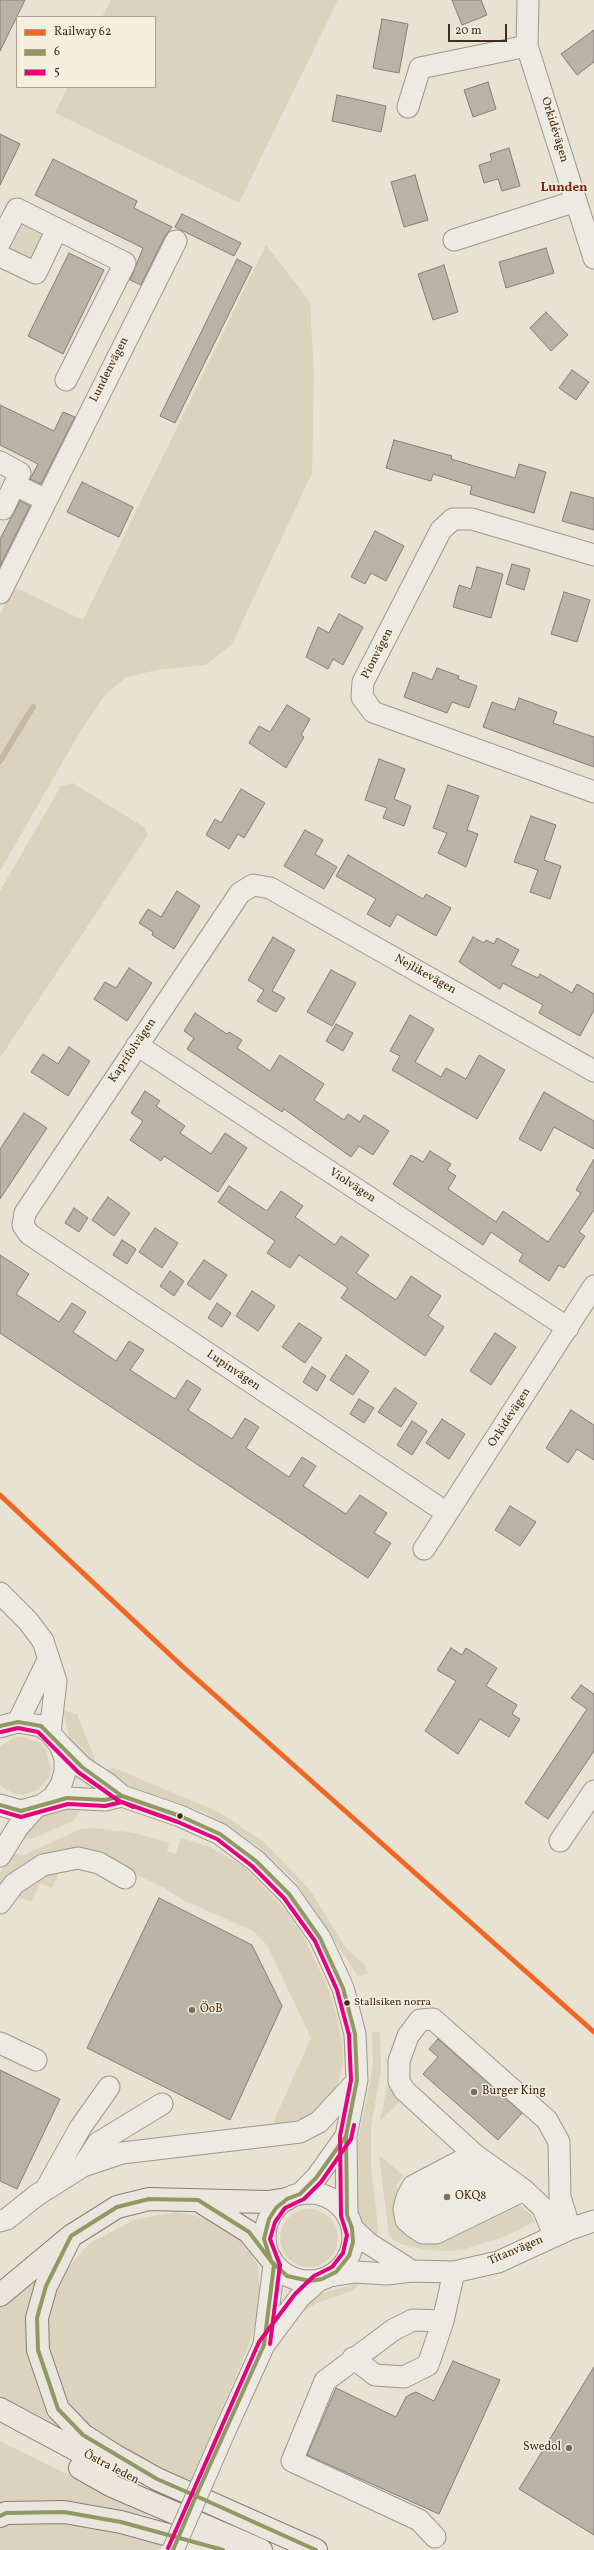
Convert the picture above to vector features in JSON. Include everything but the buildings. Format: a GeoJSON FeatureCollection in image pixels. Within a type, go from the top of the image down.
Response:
{"type":"FeatureCollection","features":[{"type":"Feature","properties":{"kind":"highway"},"geometry":{"type":"LineString","coordinates":[[0,2295],[71,2236],[117,2207],[149,2199],[268,2202],[293,2196]]}},
{"type":"Feature","properties":{"kind":"highway"},"geometry":{"type":"LineString","coordinates":[[198,2200],[249,2232],[272,2262]]}},
{"type":"Feature","properties":{"kind":"highway"},"geometry":{"type":"LineString","coordinates":[[71,2236],[46,2286],[37,2318],[38,2350],[58,2409],[83,2435],[114,2455],[157,2479],[316,2550]]}},
{"type":"Feature","properties":{"kind":"highway","name":"Östra leden"},"geometry":{"type":"LineString","coordinates":[[0,2409],[120,2473],[291,2550]]}},
{"type":"Feature","properties":{"kind":"highway","name":"Östra leden"},"geometry":{"type":"LineString","coordinates":[[0,2425],[112,2486],[261,2550]]}},
{"type":"Feature","properties":{"kind":"highway"},"geometry":{"type":"LineString","coordinates":[[0,2516],[6,2513],[64,2512],[121,2522],[223,2550]]}},
{"type":"Feature","properties":{"kind":"street","name":"Orkidévägen"},"geometry":{"type":"LineString","coordinates":[[528,0],[528,46],[594,258]]}},
{"type":"Feature","properties":{"kind":"street"},"geometry":{"type":"LineString","coordinates":[[408,107],[420,68],[528,46]]}},
{"type":"Feature","properties":{"kind":"street"},"geometry":{"type":"LineString","coordinates":[[454,240],[576,201]]}},
{"type":"Feature","properties":{"kind":"street"},"geometry":{"type":"LineString","coordinates":[[0,242],[17,208],[125,263],[66,380]]}},
{"type":"Feature","properties":{"kind":"street"},"geometry":{"type":"LineString","coordinates":[[0,256],[36,273],[57,229]]}},
{"type":"Feature","properties":{"kind":"street","name":"Lundenvägen"},"geometry":{"type":"LineString","coordinates":[[0,593],[176,241]]}},
{"type":"Feature","properties":{"kind":"street"},"geometry":{"type":"LineString","coordinates":[[0,462],[20,472],[3,509],[0,507]]}},
{"type":"Feature","properties":{"kind":"street"},"geometry":{"type":"LineString","coordinates":[[15,485],[46,500]]}},
{"type":"Feature","properties":{"kind":"street","name":"Pionvägen"},"geometry":{"type":"LineString","coordinates":[[594,555],[472,519],[454,519],[441,530],[364,682],[362,697],[373,712],[594,792]]}},
{"type":"Feature","properties":{"kind":"street","name":"Kaprifolvägen"},"geometry":{"type":"LineString","coordinates":[[23,1225],[25,1213],[240,892],[253,885]]}},
{"type":"Feature","properties":{"kind":"street","name":"Nejlikevägen"},"geometry":{"type":"LineString","coordinates":[[253,885],[270,888],[594,1070]]}},
{"type":"Feature","properties":{"kind":"street","name":"Violvägen"},"geometry":{"type":"LineString","coordinates":[[137,1045],[568,1328]]}},
{"type":"Feature","properties":{"kind":"street","name":"Lupinvägen"},"geometry":{"type":"LineString","coordinates":[[23,1225],[29,1234],[447,1513]]}},
{"type":"Feature","properties":{"kind":"street","name":"Orkidévägen"},"geometry":{"type":"LineString","coordinates":[[424,1549],[594,1286]]}},
{"type":"Feature","properties":{"kind":"street"},"geometry":{"type":"LineString","coordinates":[[0,1593],[32,1626],[43,1641],[56,1681],[55,1739],[65,1758],[65,1772],[61,1785],[53,1797],[38,1807],[18,1827],[0,1856]]}},
{"type":"Feature","properties":{"kind":"street"},"geometry":{"type":"LineString","coordinates":[[5,1725],[48,1660]]}},
{"type":"Feature","properties":{"kind":"street"},"geometry":{"type":"LineString","coordinates":[[5,1725],[35,1724],[55,1739],[82,1767],[108,1784],[122,1796],[180,1816],[220,1834],[256,1861],[289,1894],[320,1938],[342,1988],[355,2034],[357,2080],[346,2136],[352,2242],[349,2256],[341,2267],[324,2278],[299,2298],[264,2345],[173,2550]]}},
{"type":"Feature","properties":{"kind":"street"},"geometry":{"type":"LineString","coordinates":[[560,1841],[594,1791]]}},
{"type":"Feature","properties":{"kind":"street"},"geometry":{"type":"LineString","coordinates":[[0,1805],[21,1811],[67,1798],[105,1800],[122,1796]]}},
{"type":"Feature","properties":{"kind":"street"},"geometry":{"type":"LineString","coordinates":[[0,1903],[14,1884],[43,1865],[78,1858],[99,1863],[125,1878]]}},
{"type":"Feature","properties":{"kind":"street"},"geometry":{"type":"LineString","coordinates":[[433,2018],[547,2120],[559,2142],[560,2197],[580,2229],[543,2208],[524,2190],[482,2159],[404,2090],[399,2081],[400,2060],[408,2036],[420,2020],[433,2018]]}},
{"type":"Feature","properties":{"kind":"street"},"geometry":{"type":"LineString","coordinates":[[0,2043],[36,2060]]}},
{"type":"Feature","properties":{"kind":"street"},"geometry":{"type":"LineString","coordinates":[[0,2221],[7,2219],[47,2188],[83,2166],[122,2153],[300,2132],[319,2122],[357,2080]]}},
{"type":"Feature","properties":{"kind":"street"},"geometry":{"type":"LineString","coordinates":[[47,2188],[80,2128],[109,2086]]}},
{"type":"Feature","properties":{"kind":"street"},"geometry":{"type":"LineString","coordinates":[[83,2166],[98,2143],[162,2104]]}},
{"type":"Feature","properties":{"kind":"street"},"geometry":{"type":"LineString","coordinates":[[264,2345],[272,2262],[264,2238],[266,2225],[272,2213],[316,2178],[346,2136]]}},
{"type":"Feature","properties":{"kind":"street"},"geometry":{"type":"LineString","coordinates":[[482,2159],[404,2209],[406,2220],[423,2233],[436,2233],[524,2190]]}},
{"type":"Feature","properties":{"kind":"street"},"geometry":{"type":"LineString","coordinates":[[414,2227],[507,2178]]}},
{"type":"Feature","properties":{"kind":"street"},"geometry":{"type":"LineString","coordinates":[[293,2196],[314,2193],[327,2197],[338,2205],[350,2222]]}},
{"type":"Feature","properties":{"kind":"street","name":"Titanvägen"},"geometry":{"type":"LineString","coordinates":[[350,2222],[380,2253],[412,2270]]}},
{"type":"Feature","properties":{"kind":"street","name":"Titanvägen"},"geometry":{"type":"LineString","coordinates":[[324,2278],[355,2272],[387,2274],[412,2270],[454,2272],[498,2262],[580,2229]]}},
{"type":"Feature","properties":{"kind":"street"},"geometry":{"type":"LineString","coordinates":[[272,2262],[294,2279],[324,2278]]}},
{"type":"Feature","properties":{"kind":"street"},"geometry":{"type":"LineString","coordinates":[[353,2358],[375,2375],[404,2377],[428,2365],[443,2321],[454,2272]]}},
{"type":"Feature","properties":{"kind":"street"},"geometry":{"type":"LineString","coordinates":[[435,2537],[419,2520],[292,2461],[325,2381],[353,2358],[393,2330],[413,2320],[443,2321]]}},
{"type":"Feature","properties":{"kind":"shaded area"},"geometry":{"type":"Polygon","coordinates":[[[111,0],[338,0],[239,203],[55,113],[68,88],[156,88],[156,16],[103,16],[111,0]]]}},
{"type":"Feature","properties":{"kind":"shaded area"},"geometry":{"type":"Polygon","coordinates":[[[14,221],[45,227],[38,262],[5,253],[14,221]]]}},
{"type":"Feature","properties":{"kind":"shaded area"},"geometry":{"type":"Polygon","coordinates":[[[266,245],[310,302],[314,375],[312,473],[232,644],[206,665],[156,670],[125,678],[105,695],[80,732],[0,871],[0,614],[14,587],[83,620],[266,245]]]}},
{"type":"Feature","properties":{"kind":"shaded area"},"geometry":{"type":"Polygon","coordinates":[[[73,783],[144,827],[148,835],[0,1058],[0,891],[61,786],[73,783]]]}},
{"type":"Feature","properties":{"kind":"shaded area"},"geometry":{"type":"Polygon","coordinates":[[[63,1710],[77,1714],[95,1759],[94,1764],[71,1745],[63,1710]]]}},
{"type":"Feature","properties":{"kind":"shaded area"},"geometry":{"type":"Polygon","coordinates":[[[23,1737],[40,1743],[46,1750],[51,1768],[49,1777],[38,1790],[23,1795],[14,1794],[0,1785],[0,1747],[13,1738],[23,1737]]]}},
{"type":"Feature","properties":{"kind":"shaded area"},"geometry":{"type":"Polygon","coordinates":[[[114,1768],[219,1812],[265,1843],[310,1890],[346,1948],[365,1965],[369,1973],[358,1976],[294,1880],[256,1845],[204,1812],[121,1784],[108,1776],[108,1769],[114,1768]]]}},
{"type":"Feature","properties":{"kind":"shaded area"},"geometry":{"type":"Polygon","coordinates":[[[64,1808],[81,1808],[74,1820],[37,1837],[23,1840],[18,1838],[36,1820],[49,1812],[64,1808]]]}},
{"type":"Feature","properties":{"kind":"shaded area"},"geometry":{"type":"Polygon","coordinates":[[[95,1828],[135,1833],[169,1843],[167,1851],[176,1854],[181,1838],[208,1846],[243,1866],[284,1908],[303,1936],[327,1985],[336,2013],[342,2043],[343,2061],[338,2086],[312,2114],[277,2127],[272,2125],[311,2038],[267,1945],[253,1931],[183,1900],[164,1888],[87,1850],[78,1848],[60,1850],[39,1858],[11,1873],[0,1888],[0,1873],[12,1854],[23,1855],[81,1829],[95,1828]]]}},
{"type":"Feature","properties":{"kind":"shaded area"},"geometry":{"type":"Polygon","coordinates":[[[58,1871],[59,1874],[52,1888],[40,1883],[31,1902],[17,1896],[36,1879],[58,1871]]]}},
{"type":"Feature","properties":{"kind":"shaded area"},"geometry":{"type":"Polygon","coordinates":[[[380,2031],[381,2071],[371,2126],[371,2166],[378,2227],[377,2241],[363,2225],[356,2205],[355,2156],[373,2067],[372,2033],[380,2031]]]}},
{"type":"Feature","properties":{"kind":"shaded area"},"geometry":{"type":"Polygon","coordinates":[[[387,2086],[402,2100],[380,2121],[382,2112],[387,2086]]]}},
{"type":"Feature","properties":{"kind":"shaded area"},"geometry":{"type":"Polygon","coordinates":[[[379,2155],[404,2176],[397,2185],[395,2206],[463,2225],[466,2231],[478,2225],[476,2220],[492,2213],[495,2217],[503,2213],[501,2209],[516,2203],[531,2214],[535,2222],[503,2237],[465,2249],[450,2251],[427,2250],[400,2244],[393,2240],[389,2235],[379,2155]]]}},
{"type":"Feature","properties":{"kind":"shaded area"},"geometry":{"type":"Polygon","coordinates":[[[309,2209],[320,2211],[333,2222],[336,2227],[338,2238],[336,2249],[325,2262],[320,2265],[309,2267],[298,2265],[285,2254],[282,2249],[280,2238],[282,2227],[293,2214],[298,2211],[309,2209]]]}},
{"type":"Feature","properties":{"kind":"shaded area"},"geometry":{"type":"Polygon","coordinates":[[[178,2212],[213,2220],[244,2241],[257,2263],[260,2290],[257,2318],[247,2350],[191,2480],[149,2466],[90,2430],[67,2404],[54,2377],[47,2341],[50,2309],[65,2271],[90,2243],[136,2219],[178,2212]]]}},
{"type":"Feature","properties":{"kind":"shaded area"},"geometry":{"type":"Polygon","coordinates":[[[38,2276],[29,2356],[39,2393],[49,2410],[68,2435],[0,2405],[0,2306],[38,2276]]]}},
{"type":"Feature","properties":{"kind":"shaded area"},"geometry":{"type":"Polygon","coordinates":[[[362,2282],[353,2290],[315,2304],[294,2319],[295,2313],[320,2294],[362,2282]]]}},
{"type":"Feature","properties":{"kind":"shaded area"},"geometry":{"type":"Polygon","coordinates":[[[0,2441],[122,2501],[150,2513],[148,2515],[120,2512],[41,2500],[0,2504],[0,2441]]]}},
{"type":"Feature","properties":{"kind":"shaded area"},"geometry":{"type":"Polygon","coordinates":[[[31,2518],[165,2537],[160,2550],[0,2550],[0,2524],[31,2518]]]}},
{"type":"Feature","properties":{"kind":"waterway"},"geometry":{"type":"LineString","coordinates":[[0,761],[33,707]]}},
{"type":"Feature","properties":{"kind":"rail line","name":"62"},"geometry":{"type":"LineString","coordinates":[[0,1495],[182,1666],[594,2032]]}},
{"type":"Feature","properties":{"kind":"transit line","name":"6"},"geometry":{"type":"LineString","coordinates":[[0,1726],[18,1722],[41,1726],[82,1767],[122,1796]]}},
{"type":"Feature","properties":{"kind":"transit line","name":"5"},"geometry":{"type":"LineString","coordinates":[[1,1732],[18,1728],[38,1732],[78,1772],[119,1801],[178,1822],[217,1839],[252,1866],[284,1898],[315,1941],[337,1990],[349,2035],[351,2080],[340,2136],[341,2216],[347,2235],[343,2253],[332,2267],[314,2276],[295,2294],[259,2342],[168,2548]]}},
{"type":"Feature","properties":{"kind":"transit line","name":"6"},"geometry":{"type":"LineString","coordinates":[[0,1805],[21,1811],[67,1798],[105,1800],[122,1796]]}},
{"type":"Feature","properties":{"kind":"transit line","name":"6"},"geometry":{"type":"LineString","coordinates":[[122,1796],[180,1816]]}},
{"type":"Feature","properties":{"kind":"transit line","name":"6"},"geometry":{"type":"LineString","coordinates":[[122,1796],[180,1816]]}},
{"type":"Feature","properties":{"kind":"transit line","name":"5"},"geometry":{"type":"LineString","coordinates":[[0,1811],[21,1817],[68,1804],[105,1806],[122,1802],[133,1807]]}},
{"type":"Feature","properties":{"kind":"transit line","name":"6"},"geometry":{"type":"LineString","coordinates":[[180,1816],[220,1834],[256,1861],[289,1894],[320,1938],[343,1988]]}},
{"type":"Feature","properties":{"kind":"transit line","name":"6"},"geometry":{"type":"LineString","coordinates":[[343,1988],[355,2034]]}},
{"type":"Feature","properties":{"kind":"transit line","name":"6"},"geometry":{"type":"LineString","coordinates":[[343,1988],[355,2034]]}},
{"type":"Feature","properties":{"kind":"transit line","name":"6"},"geometry":{"type":"LineString","coordinates":[[346,2136],[357,2080],[355,2034]]}},
{"type":"Feature","properties":{"kind":"transit line","name":"5"},"geometry":{"type":"LineString","coordinates":[[270,2344],[280,2265],[270,2239],[275,2222],[285,2208],[304,2199],[321,2182],[351,2139],[354,2125]]}},
{"type":"Feature","properties":{"kind":"transit line","name":"6"},"geometry":{"type":"LineString","coordinates":[[346,2136],[347,2215],[352,2228],[353,2242],[349,2256],[336,2272],[322,2279],[310,2281],[287,2276],[271,2261],[264,2239],[269,2219],[276,2208],[287,2199],[300,2194],[316,2178],[346,2136]]}},
{"type":"Feature","properties":{"kind":"transit line","name":"6"},"geometry":{"type":"LineString","coordinates":[[149,2199],[198,2200],[249,2232],[274,2265],[264,2345],[196,2496],[157,2479],[83,2435],[58,2409],[38,2350],[37,2318],[46,2286],[71,2236],[117,2207],[149,2199]]}},
{"type":"Feature","properties":{"kind":"transit line","name":"6"},"geometry":{"type":"LineString","coordinates":[[173,2550],[196,2496]]}},
{"type":"Feature","properties":{"kind":"transit line","name":"6"},"geometry":{"type":"LineString","coordinates":[[196,2496],[316,2550]]}},
{"type":"Feature","properties":{"kind":"transit line","name":"6"},"geometry":{"type":"LineString","coordinates":[[0,2516],[6,2513],[64,2512],[121,2522],[223,2550]]}},
{"type":"Feature","properties":{"kind":"place","name":"Stallsiken norra"},"geometry":{"type":"Point","coordinates":[347,2003]}},
{"type":"Feature","properties":{"kind":"place","name":"ÖoB"},"geometry":{"type":"Point","coordinates":[192,2010]}},
{"type":"Feature","properties":{"kind":"place","name":"Burger King"},"geometry":{"type":"Point","coordinates":[474,2092]}},
{"type":"Feature","properties":{"kind":"place","name":"OKQ8"},"geometry":{"type":"Point","coordinates":[447,2197]}},
{"type":"Feature","properties":{"kind":"place","name":"Swedol"},"geometry":{"type":"Point","coordinates":[569,2448]}},
{"type":"Feature","properties":{"kind":"district","name":"Lunden"},"geometry":{"type":"Point","coordinates":[564,189]}}]}
